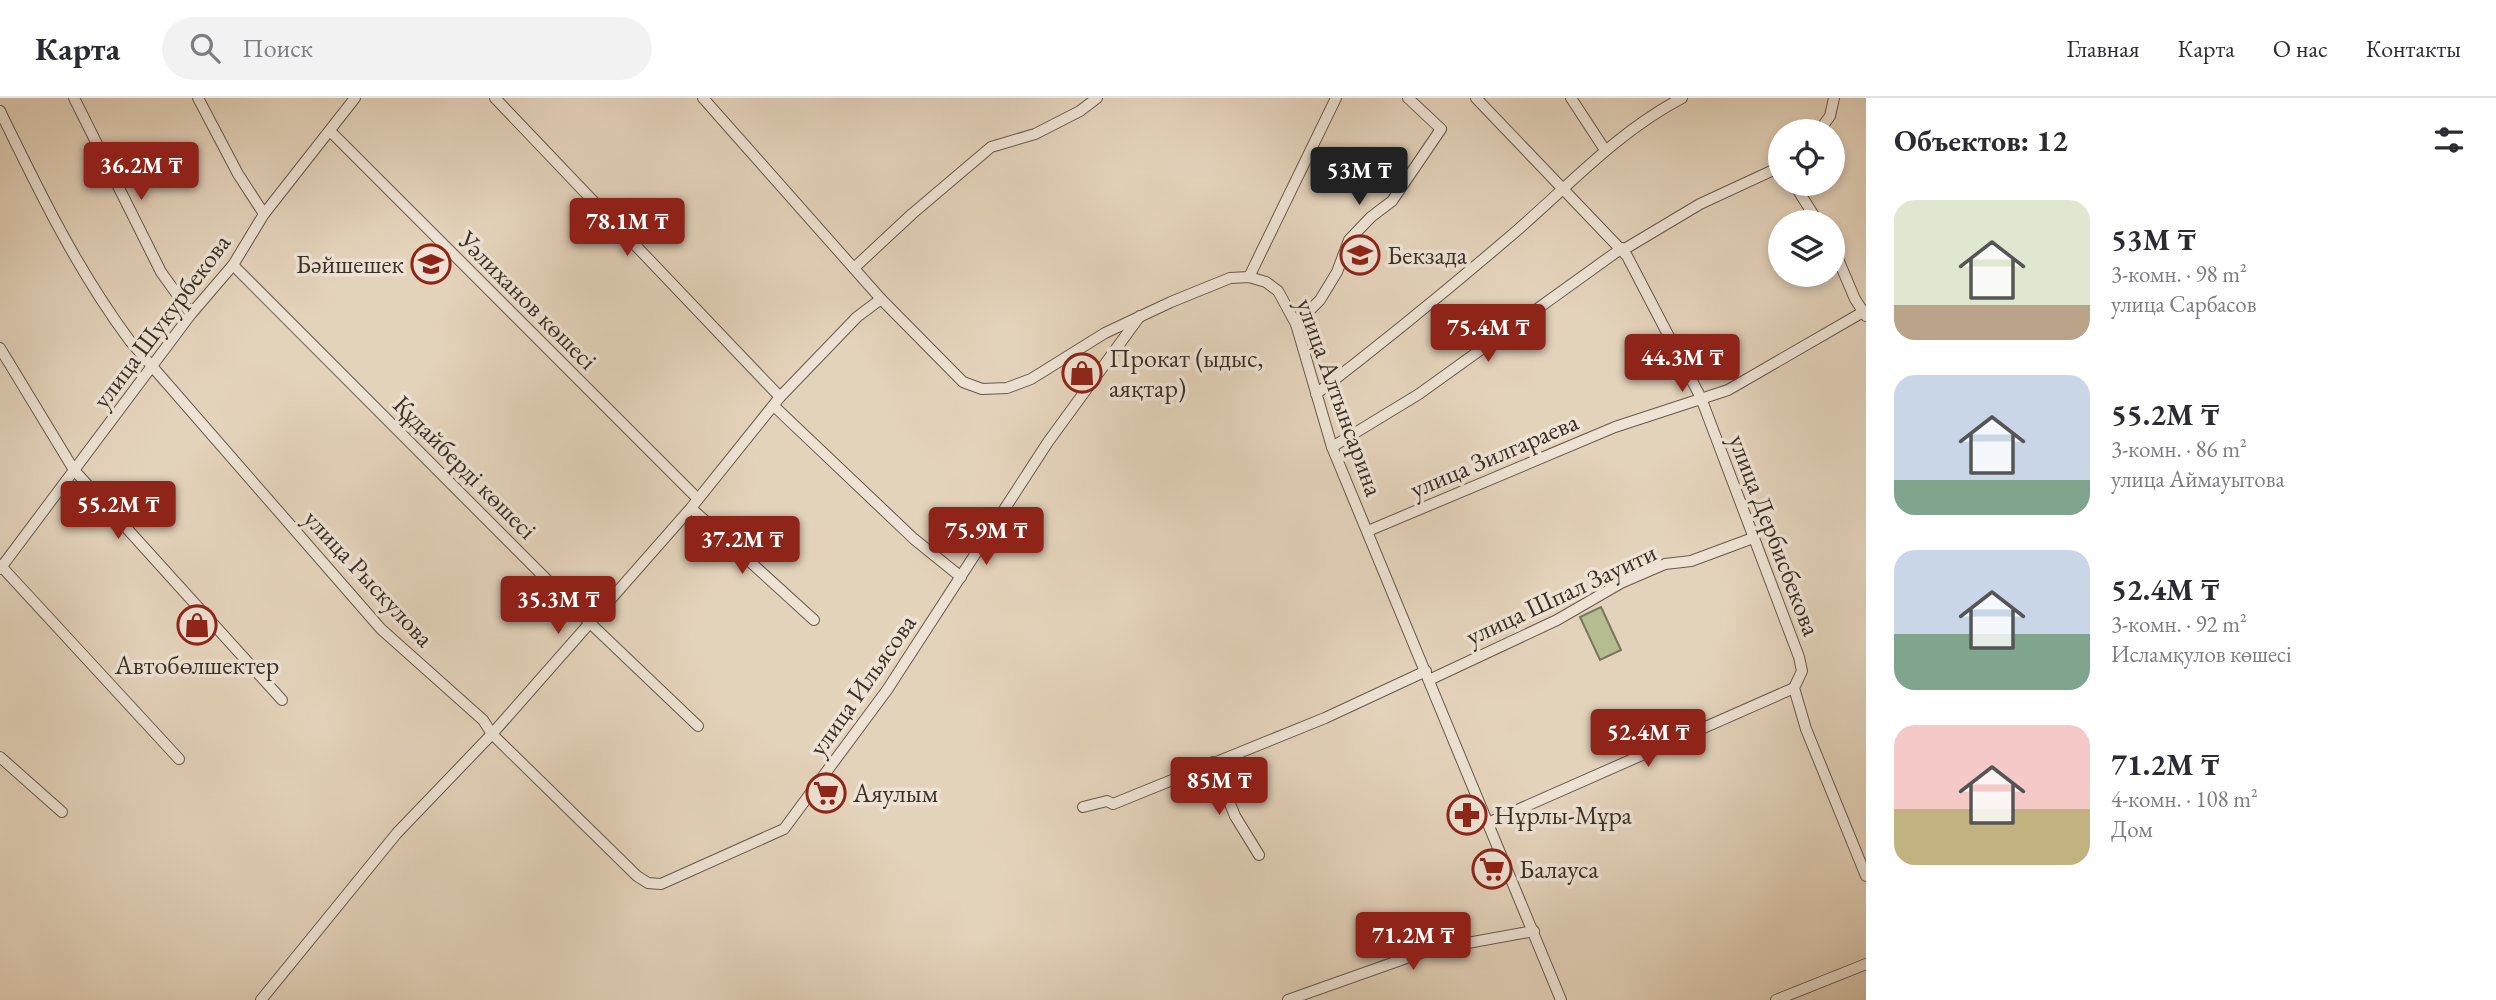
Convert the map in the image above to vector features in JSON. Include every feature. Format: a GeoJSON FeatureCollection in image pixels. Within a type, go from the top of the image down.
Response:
{"type":"FeatureCollection","features":[{"type":"Feature","properties":{"kind":"street"},"geometry":{"type":"LineString","coordinates":[[74,98],[161,272],[191,314]]}},
{"type":"Feature","properties":{"kind":"street"},"geometry":{"type":"LineString","coordinates":[[198,98],[238,174],[264,214]]}},
{"type":"Feature","properties":{"kind":"street","name":"улица Шукурбекова"},"geometry":{"type":"LineString","coordinates":[[0,567],[191,314],[233,265],[264,214],[355,98]]}},
{"type":"Feature","properties":{"kind":"street"},"geometry":{"type":"LineString","coordinates":[[495,98],[777,401],[905,530],[961,577]]}},
{"type":"Feature","properties":{"kind":"street"},"geometry":{"type":"LineString","coordinates":[[703,98],[881,299],[963,382],[982,389],[1007,388],[1031,379],[1105,333],[1140,316],[1230,278],[1249,277],[1336,98]]}},
{"type":"Feature","properties":{"kind":"street"},"geometry":{"type":"LineString","coordinates":[[854,268],[991,147],[1035,134],[1080,111],[1097,98]]}},
{"type":"Feature","properties":{"kind":"street"},"geometry":{"type":"LineString","coordinates":[[1296,324],[1320,300],[1338,272],[1349,240],[1371,217],[1392,201],[1441,129],[1408,98]]}},
{"type":"Feature","properties":{"kind":"street","name":"улица Дербисбекова"},"geometry":{"type":"LineString","coordinates":[[1476,98],[1623,249],[1701,398],[1799,657],[1802,671],[1794,688],[1806,729],[1866,876]]}},
{"type":"Feature","properties":{"kind":"street"},"geometry":{"type":"LineString","coordinates":[[1571,98],[1605,150]]}},
{"type":"Feature","properties":{"kind":"street"},"geometry":{"type":"LineString","coordinates":[[1316,394],[1389,337],[1663,102],[1682,98]]}},
{"type":"Feature","properties":{"kind":"street"},"geometry":{"type":"LineString","coordinates":[[1828,119],[1834,98]]}},
{"type":"Feature","properties":{"kind":"street","name":"улица Рыскулова"},"geometry":{"type":"LineString","coordinates":[[0,111],[62,238],[107,310],[153,366],[381,629],[483,720],[492,734],[616,856],[648,883],[660,884],[784,829],[807,799]]}},
{"type":"Feature","properties":{"kind":"street","name":"Уәлиханов көшесі"},"geometry":{"type":"LineString","coordinates":[[330,131],[697,498]]}},
{"type":"Feature","properties":{"kind":"street"},"geometry":{"type":"LineString","coordinates":[[1332,447],[1419,394],[1623,249],[1700,204],[1768,173]]}},
{"type":"Feature","properties":{"kind":"street","name":"Құдайберді көшесі"},"geometry":{"type":"LineString","coordinates":[[233,265],[590,623],[698,726]]}},
{"type":"Feature","properties":{"kind":"street","name":"улица Зилгараева"},"geometry":{"type":"LineString","coordinates":[[1368,531],[1615,427],[1728,390],[1864,314],[1845,273]]}},
{"type":"Feature","properties":{"kind":"street","name":"улица Алтынсарина"},"geometry":{"type":"LineString","coordinates":[[1249,277],[1266,282],[1278,291],[1296,324],[1332,447],[1562,1000]]}},
{"type":"Feature","properties":{"kind":"street"},"geometry":{"type":"LineString","coordinates":[[261,1000],[397,833],[492,734],[590,623],[691,508],[777,401],[857,317],[881,299]]}},
{"type":"Feature","properties":{"kind":"street","name":"улица Ильясова"},"geometry":{"type":"LineString","coordinates":[[807,799],[887,690],[1048,442],[1140,316]]}},
{"type":"Feature","properties":{"kind":"street"},"geometry":{"type":"LineString","coordinates":[[0,348],[74,470],[282,700]]}},
{"type":"Feature","properties":{"kind":"street"},"geometry":{"type":"LineString","coordinates":[[691,508],[814,620]]}},
{"type":"Feature","properties":{"kind":"street","name":"улица Шпал Зауити"},"geometry":{"type":"LineString","coordinates":[[1083,807],[1107,801],[1113,804],[1325,718],[1557,620],[1665,564],[1691,562],[1753,538]]}},
{"type":"Feature","properties":{"kind":"street"},"geometry":{"type":"LineString","coordinates":[[0,567],[179,760]]}},
{"type":"Feature","properties":{"kind":"street"},"geometry":{"type":"LineString","coordinates":[[1490,822],[1794,688]]}},
{"type":"Feature","properties":{"kind":"street"},"geometry":{"type":"LineString","coordinates":[[0,757],[62,812]]}},
{"type":"Feature","properties":{"kind":"street"},"geometry":{"type":"LineString","coordinates":[[1213,762],[1235,816],[1259,855]]}},
{"type":"Feature","properties":{"kind":"street"},"geometry":{"type":"LineString","coordinates":[[1289,1000],[1429,950],[1534,931]]}},
{"type":"Feature","properties":{"kind":"street"},"geometry":{"type":"LineString","coordinates":[[1776,1000],[1866,964]]}},
{"type":"Feature","properties":{"kind":"green space"},"geometry":{"type":"Polygon","coordinates":[[[1601,607],[1621,650],[1600,660],[1580,617],[1601,607]]]}},
{"type":"Feature","properties":{"kind":"place","name":"Бекзада"},"geometry":{"type":"Point","coordinates":[1360,255]}},
{"type":"Feature","properties":{"kind":"place","name":"Бәйшешек"},"geometry":{"type":"Point","coordinates":[431,264]}},
{"type":"Feature","properties":{"kind":"place","name":"Прокат (ыдыс, аяқтар)"},"geometry":{"type":"Point","coordinates":[1082,373]}},
{"type":"Feature","properties":{"kind":"place","name":"Автобөлшектер"},"geometry":{"type":"Point","coordinates":[197,625]}},
{"type":"Feature","properties":{"kind":"place","name":"Аяулым"},"geometry":{"type":"Point","coordinates":[826,793]}},
{"type":"Feature","properties":{"kind":"place","name":"Нұрлы-Мұра"},"geometry":{"type":"Point","coordinates":[1467,815]}},
{"type":"Feature","properties":{"kind":"place","name":"Балауса"},"geometry":{"type":"Point","coordinates":[1492,869]}}]}
